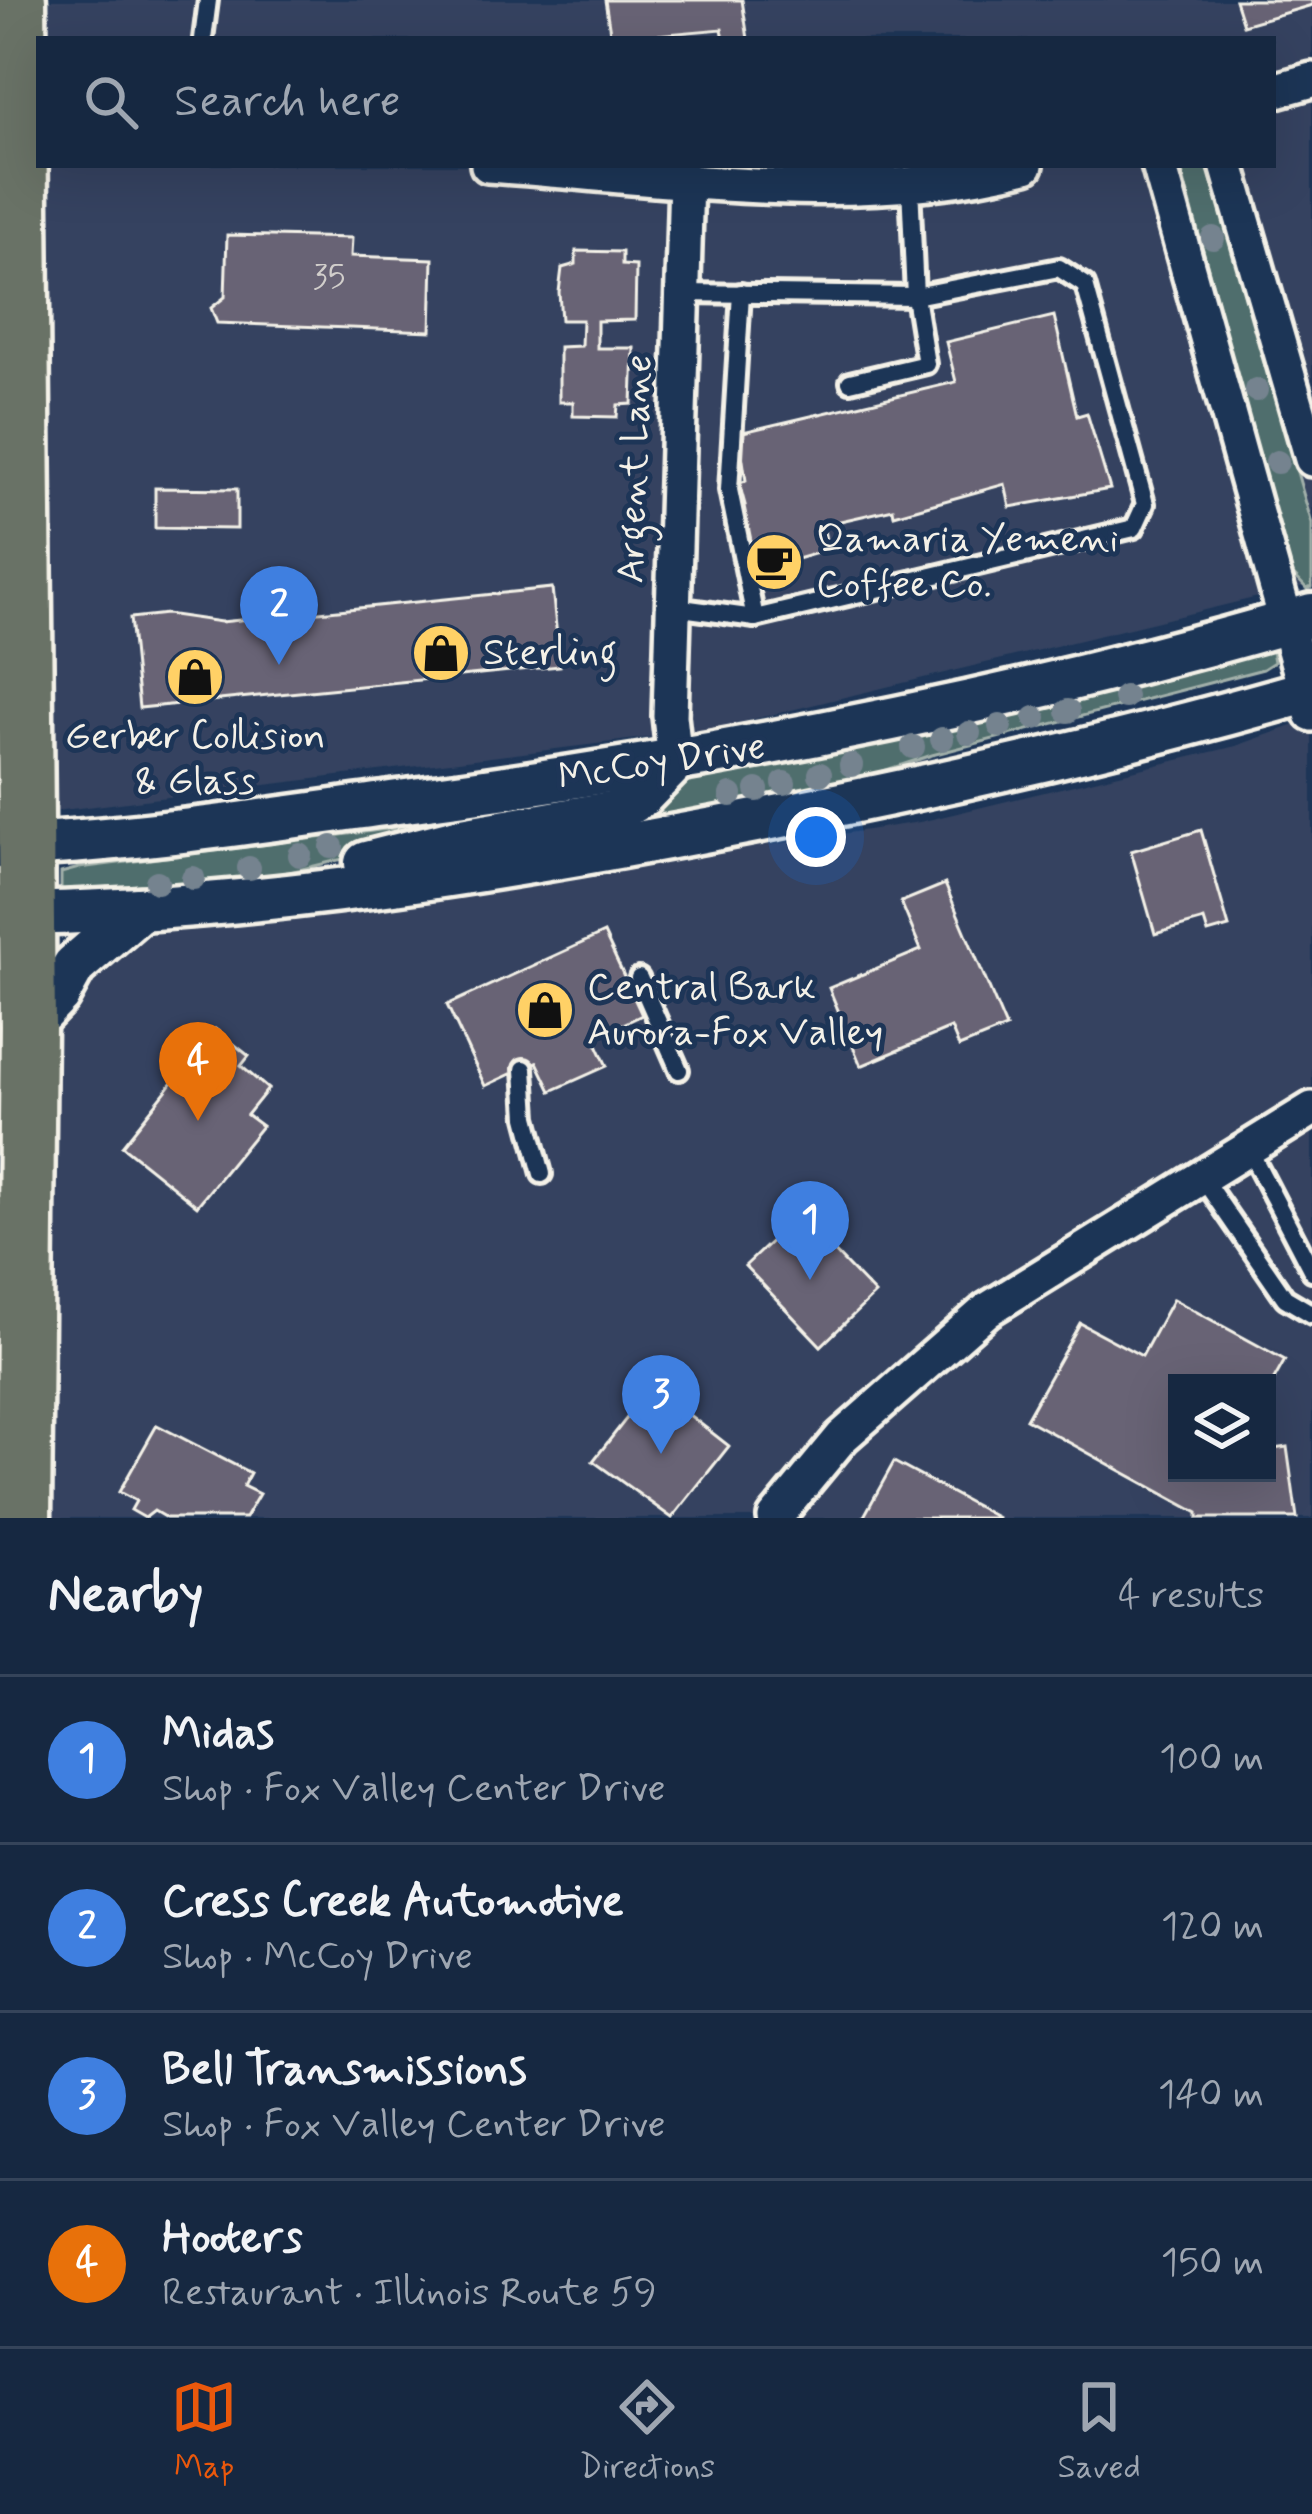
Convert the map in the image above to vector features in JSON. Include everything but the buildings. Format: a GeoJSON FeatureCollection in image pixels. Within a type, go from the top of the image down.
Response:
{"type":"FeatureCollection","features":[{"type":"Feature","properties":{"kind":"main road"},"geometry":{"type":"LineString","coordinates":[[18,0],[28,135],[12,845],[13,914],[28,1026],[23,1518]]}},
{"type":"Feature","properties":{"kind":"street"},"geometry":{"type":"LineString","coordinates":[[1276,90],[1312,80]]}},
{"type":"Feature","properties":{"kind":"street"},"geometry":{"type":"LineString","coordinates":[[530,168],[686,179],[910,184],[1008,168]]}},
{"type":"Feature","properties":{"kind":"street"},"geometry":{"type":"LineString","coordinates":[[1160,168],[1299,619],[1310,698]]}},
{"type":"Feature","properties":{"kind":"street"},"geometry":{"type":"LineString","coordinates":[[1228,168],[1312,460]]}},
{"type":"Feature","properties":{"kind":"street","name":"Argent Lane"},"geometry":{"type":"LineString","coordinates":[[675,761],[670,716],[686,179]]}},
{"type":"Feature","properties":{"kind":"street","name":"McCoy Drive"},"geometry":{"type":"LineString","coordinates":[[12,845],[247,823],[818,738],[1014,694],[1299,619]]}},
{"type":"Feature","properties":{"kind":"street","name":"McCoy Drive"},"geometry":{"type":"LineString","coordinates":[[13,914],[190,907],[526,864],[818,810],[1310,698]]}},
{"type":"Feature","properties":{"kind":"street"},"geometry":{"type":"LineString","coordinates":[[190,907],[457,840],[615,812],[642,795],[675,761]]}},
{"type":"Feature","properties":{"kind":"street"},"geometry":{"type":"LineString","coordinates":[[28,1026],[58,995],[74,966],[140,909]]}},
{"type":"Feature","properties":{"kind":"street"},"geometry":{"type":"LineString","coordinates":[[775,1518],[842,1437],[973,1321],[1312,1109]]}},
{"type":"Feature","properties":{"kind":"lane"},"geometry":{"type":"LineString","coordinates":[[203,36],[208,0]]}},
{"type":"Feature","properties":{"kind":"lane"},"geometry":{"type":"LineString","coordinates":[[850,382],[926,364],[915,296],[910,184]]}},
{"type":"Feature","properties":{"kind":"lane"},"geometry":{"type":"LineString","coordinates":[[674,607],[755,617],[1134,528],[1144,504],[1085,285],[1059,268],[915,296],[683,293]]}},
{"type":"Feature","properties":{"kind":"lane"},"geometry":{"type":"LineString","coordinates":[[741,293],[729,490],[755,617]]}},
{"type":"Feature","properties":{"kind":"lane"},"geometry":{"type":"LineString","coordinates":[[639,978],[679,1070]]}},
{"type":"Feature","properties":{"kind":"lane"},"geometry":{"type":"LineString","coordinates":[[524,1069],[527,1117],[542,1174]]}},
{"type":"Feature","properties":{"kind":"lane"},"geometry":{"type":"LineString","coordinates":[[1247,1146],[1310,1263]]}},
{"type":"Feature","properties":{"kind":"lane"},"geometry":{"type":"LineString","coordinates":[[1201,1175],[1285,1298],[1312,1314]]}},
{"type":"Feature","properties":{"kind":"shaded area"},"geometry":{"type":"Polygon","coordinates":[[[50,0],[1312,0],[1312,584],[709,730],[55,811],[51,168],[1276,168],[1276,36],[50,36],[50,0]]]}},
{"type":"Feature","properties":{"kind":"shaded area"},"geometry":{"type":"Polygon","coordinates":[[[1312,719],[1312,1518],[48,1518],[51,1069],[60,1016],[74,982],[130,940],[166,930],[419,898],[920,822],[1236,746],[1312,719]]]}},
{"type":"Feature","properties":{"kind":"green space"},"geometry":{"type":"Polygon","coordinates":[[[1181,168],[1207,168],[1211,175],[1312,524],[1312,587],[1307,589],[1290,571],[1181,168]]]}},
{"type":"Feature","properties":{"kind":"green space"},"geometry":{"type":"Polygon","coordinates":[[[1272,650],[1274,662],[1263,669],[932,755],[853,781],[593,836],[665,785],[794,762],[1272,650]]]}},
{"type":"Feature","properties":{"kind":"green space"},"geometry":{"type":"Polygon","coordinates":[[[623,790],[221,889],[98,900],[61,890],[61,873],[79,868],[412,826],[623,790]]]}},
{"type":"Feature","properties":{"kind":"place","name":"Qamaria Yemeni Coffee Co."},"geometry":{"type":"Point","coordinates":[774,562]}},
{"type":"Feature","properties":{"kind":"place","name":"Sterling"},"geometry":{"type":"Point","coordinates":[441,653]}},
{"type":"Feature","properties":{"kind":"place","name":"Cress Creek Automotive"},"geometry":{"type":"Point","coordinates":[279,665]}},
{"type":"Feature","properties":{"kind":"place","name":"Gerber Collision & Glass"},"geometry":{"type":"Point","coordinates":[195,677]}},
{"type":"Feature","properties":{"kind":"place","name":"Central Bark Aurora-Fox Valley"},"geometry":{"type":"Point","coordinates":[545,1010]}},
{"type":"Feature","properties":{"kind":"place","name":"Hooters"},"geometry":{"type":"Point","coordinates":[198,1121]}},
{"type":"Feature","properties":{"kind":"place","name":"Midas"},"geometry":{"type":"Point","coordinates":[810,1280]}},
{"type":"Feature","properties":{"kind":"place","name":"Bell Transmissions"},"geometry":{"type":"Point","coordinates":[661,1454]}}]}
